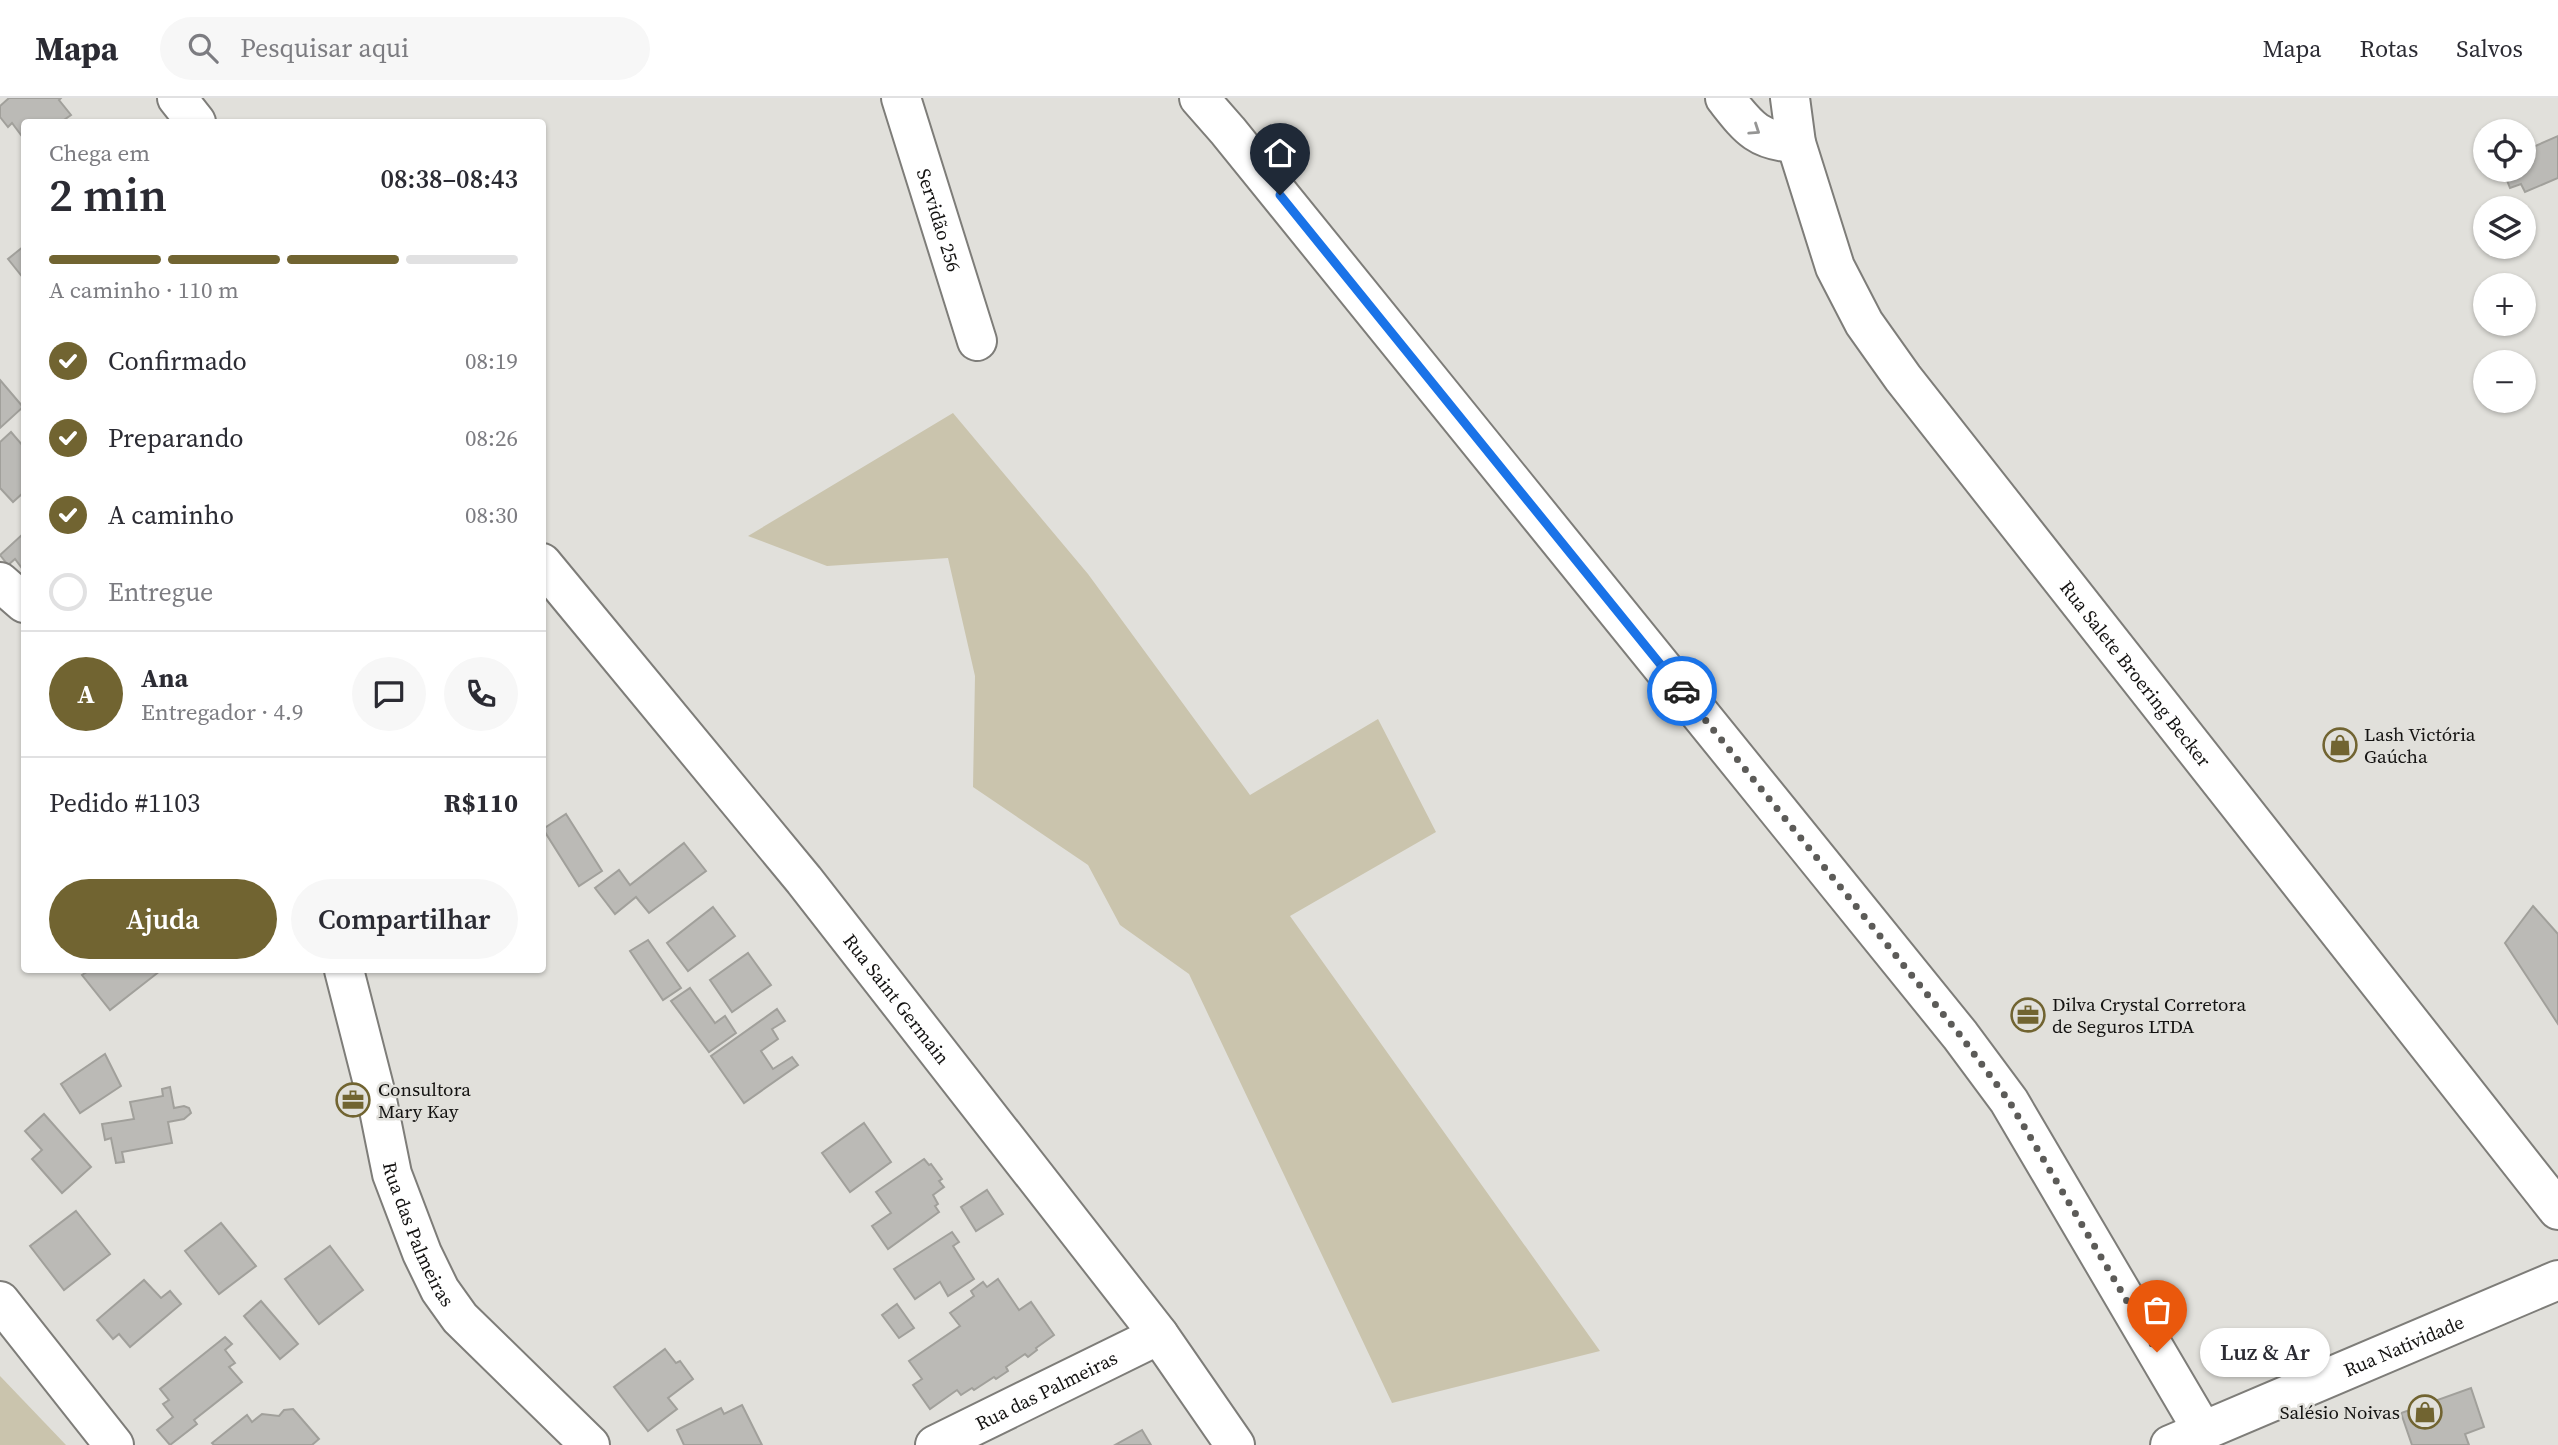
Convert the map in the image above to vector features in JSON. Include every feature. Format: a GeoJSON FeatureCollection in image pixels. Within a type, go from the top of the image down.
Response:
{"type":"FeatureCollection","features":[{"type":"Feature","properties":{"kind":"street"},"geometry":{"type":"LineString","coordinates":[[177,98],[194,119]]}},
{"type":"Feature","properties":{"kind":"street","name":"Servidão 256"},"geometry":{"type":"LineString","coordinates":[[901,98],[977,341]]}},
{"type":"Feature","properties":{"kind":"street"},"geometry":{"type":"LineString","coordinates":[[1199,98],[1960,1035],[2009,1101],[2187,1438]]}},
{"type":"Feature","properties":{"kind":"street"},"geometry":{"type":"LineString","coordinates":[[1726,98],[1746,125],[1758,134],[1772,140],[1796,143]]}},
{"type":"Feature","properties":{"kind":"street","name":"Rua Salete Broering Becker"},"geometry":{"type":"LineString","coordinates":[[1790,98],[1796,143],[1835,267],[1864,323],[1903,378],[2558,1210]]}},
{"type":"Feature","properties":{"kind":"street","name":"Rua Saint Germain"},"geometry":{"type":"LineString","coordinates":[[546,568],[804,880],[1159,1335],[1235,1445]]}},
{"type":"Feature","properties":{"kind":"street"},"geometry":{"type":"LineString","coordinates":[[0,582],[21,600]]}},
{"type":"Feature","properties":{"kind":"street","name":"Rua das Palmeiras"},"geometry":{"type":"LineString","coordinates":[[345,973],[376,1095],[392,1174],[422,1253],[440,1290],[460,1318],[590,1445]]}},
{"type":"Feature","properties":{"kind":"street","name":"Rua Natividade"},"geometry":{"type":"LineString","coordinates":[[2187,1438],[2558,1280]]}},
{"type":"Feature","properties":{"kind":"street"},"geometry":{"type":"LineString","coordinates":[[0,1301],[114,1445]]}},
{"type":"Feature","properties":{"kind":"street","name":"Rua das Palmeiras"},"geometry":{"type":"LineString","coordinates":[[934,1445],[1159,1335]]}},
{"type":"Feature","properties":{"kind":"shaded area"},"geometry":{"type":"Polygon","coordinates":[[[953,413],[1088,574],[1250,795],[1378,719],[1436,832],[1290,916],[1600,1351],[1392,1403],[1189,974],[1120,925],[1088,865],[973,787],[975,676],[948,558],[827,566],[748,536],[953,413]]]}},
{"type":"Feature","properties":{"kind":"shaded area"},"geometry":{"type":"Polygon","coordinates":[[[0,1376],[66,1445],[0,1445],[0,1376]]]}},
{"type":"Feature","properties":{"kind":"building"},"geometry":{"type":"Polygon","coordinates":[[[9,98],[61,98],[59,100],[71,115],[65,119],[21,119],[21,135],[12,123],[8,127],[0,117],[0,106],[9,98]]]}},
{"type":"Feature","properties":{"kind":"building"},"geometry":{"type":"Polygon","coordinates":[[[2558,136],[2558,178],[2525,192],[2521,184],[2510,188],[2508,182],[2536,182],[2536,146],[2558,136]]]}},
{"type":"Feature","properties":{"kind":"building"},"geometry":{"type":"Polygon","coordinates":[[[21,248],[21,275],[8,259],[21,248]]]}},
{"type":"Feature","properties":{"kind":"building"},"geometry":{"type":"Polygon","coordinates":[[[0,380],[21,405],[21,409],[0,428],[0,380]]]}},
{"type":"Feature","properties":{"kind":"building"},"geometry":{"type":"Polygon","coordinates":[[[11,432],[21,444],[21,495],[13,502],[0,488],[0,442],[11,432]]]}},
{"type":"Feature","properties":{"kind":"building"},"geometry":{"type":"Polygon","coordinates":[[[21,536],[21,567],[15,559],[8,565],[0,555],[21,536]]]}},
{"type":"Feature","properties":{"kind":"building"},"geometry":{"type":"Polygon","coordinates":[[[566,814],[602,871],[579,886],[546,834],[546,827],[566,814]]]}},
{"type":"Feature","properties":{"kind":"building"},"geometry":{"type":"Polygon","coordinates":[[[684,843],[706,871],[649,913],[636,897],[615,914],[595,888],[619,870],[630,885],[684,843]]]}},
{"type":"Feature","properties":{"kind":"building"},"geometry":{"type":"Polygon","coordinates":[[[2533,906],[2558,934],[2558,1024],[2505,943],[2533,906]]]}},
{"type":"Feature","properties":{"kind":"building"},"geometry":{"type":"Polygon","coordinates":[[[713,907],[735,936],[688,971],[667,943],[713,907]]]}},
{"type":"Feature","properties":{"kind":"building"},"geometry":{"type":"Polygon","coordinates":[[[648,940],[681,988],[663,1000],[630,951],[648,940]]]}},
{"type":"Feature","properties":{"kind":"building"},"geometry":{"type":"Polygon","coordinates":[[[748,953],[771,985],[732,1012],[710,980],[748,953]]]}},
{"type":"Feature","properties":{"kind":"building"},"geometry":{"type":"Polygon","coordinates":[[[85,973],[157,973],[110,1010],[82,975],[85,973]]]}},
{"type":"Feature","properties":{"kind":"building"},"geometry":{"type":"Polygon","coordinates":[[[690,988],[715,1023],[725,1016],[736,1033],[709,1052],[671,1001],[690,988]]]}},
{"type":"Feature","properties":{"kind":"building"},"geometry":{"type":"Polygon","coordinates":[[[777,1009],[785,1021],[772,1029],[778,1039],[761,1051],[773,1069],[792,1057],[798,1065],[744,1103],[711,1056],[777,1009]]]}},
{"type":"Feature","properties":{"kind":"building"},"geometry":{"type":"Polygon","coordinates":[[[105,1054],[121,1086],[80,1113],[61,1084],[105,1054]]]}},
{"type":"Feature","properties":{"kind":"building"},"geometry":{"type":"Polygon","coordinates":[[[170,1087],[174,1108],[184,1106],[189,1108],[191,1113],[184,1119],[168,1122],[172,1143],[122,1152],[124,1162],[116,1163],[111,1138],[105,1140],[102,1124],[134,1119],[130,1102],[163,1096],[162,1089],[170,1087]]]}},
{"type":"Feature","properties":{"kind":"building"},"geometry":{"type":"Polygon","coordinates":[[[44,1114],[91,1167],[62,1193],[32,1159],[42,1150],[25,1131],[44,1114]]]}},
{"type":"Feature","properties":{"kind":"building"},"geometry":{"type":"Polygon","coordinates":[[[864,1123],[891,1162],[850,1192],[822,1153],[864,1123]]]}},
{"type":"Feature","properties":{"kind":"building"},"geometry":{"type":"Polygon","coordinates":[[[924,1159],[942,1179],[939,1181],[944,1187],[933,1195],[939,1212],[888,1249],[872,1226],[891,1213],[876,1192],[924,1159]]]}},
{"type":"Feature","properties":{"kind":"building"},"geometry":{"type":"Polygon","coordinates":[[[987,1190],[1003,1214],[976,1231],[961,1207],[987,1190]]]}},
{"type":"Feature","properties":{"kind":"building"},"geometry":{"type":"Polygon","coordinates":[[[76,1211],[110,1254],[64,1290],[30,1246],[76,1211]]]}},
{"type":"Feature","properties":{"kind":"building"},"geometry":{"type":"Polygon","coordinates":[[[221,1223],[256,1266],[219,1294],[185,1251],[221,1223]]]}},
{"type":"Feature","properties":{"kind":"building"},"geometry":{"type":"Polygon","coordinates":[[[952,1232],[959,1242],[953,1246],[974,1279],[948,1296],[940,1282],[915,1299],[894,1269],[952,1232]]]}},
{"type":"Feature","properties":{"kind":"building"},"geometry":{"type":"Polygon","coordinates":[[[330,1246],[363,1290],[319,1324],[285,1279],[330,1246]]]}},
{"type":"Feature","properties":{"kind":"building"},"geometry":{"type":"Polygon","coordinates":[[[998,1279],[1019,1310],[1031,1302],[1054,1335],[1028,1357],[1025,1354],[1006,1367],[1008,1371],[996,1379],[994,1377],[961,1395],[957,1390],[930,1409],[913,1385],[922,1379],[909,1361],[960,1326],[950,1313],[974,1296],[971,1291],[983,1282],[987,1287],[998,1279]]]}},
{"type":"Feature","properties":{"kind":"building"},"geometry":{"type":"Polygon","coordinates":[[[144,1280],[161,1298],[170,1291],[181,1304],[130,1347],[119,1334],[113,1339],[97,1320],[144,1280]]]}},
{"type":"Feature","properties":{"kind":"building"},"geometry":{"type":"Polygon","coordinates":[[[261,1301],[298,1344],[280,1359],[244,1316],[261,1301]]]}},
{"type":"Feature","properties":{"kind":"building"},"geometry":{"type":"Polygon","coordinates":[[[897,1304],[914,1328],[899,1338],[882,1315],[897,1304]]]}},
{"type":"Feature","properties":{"kind":"building"},"geometry":{"type":"Polygon","coordinates":[[[225,1337],[232,1344],[225,1350],[235,1363],[229,1367],[242,1382],[194,1420],[197,1424],[170,1445],[157,1430],[173,1417],[163,1404],[169,1400],[160,1389],[225,1337]]]}},
{"type":"Feature","properties":{"kind":"building"},"geometry":{"type":"Polygon","coordinates":[[[665,1349],[676,1363],[680,1361],[693,1379],[668,1398],[677,1409],[648,1431],[614,1387],[665,1349]]]}},
{"type":"Feature","properties":{"kind":"building"},"geometry":{"type":"Polygon","coordinates":[[[2471,1388],[2484,1427],[2465,1434],[2469,1445],[2412,1445],[2401,1413],[2471,1388]]]}},
{"type":"Feature","properties":{"kind":"building"},"geometry":{"type":"Polygon","coordinates":[[[742,1405],[762,1445],[684,1445],[677,1430],[721,1408],[724,1414],[742,1405]]]}},
{"type":"Feature","properties":{"kind":"building"},"geometry":{"type":"Polygon","coordinates":[[[293,1409],[319,1439],[312,1445],[212,1443],[247,1415],[252,1422],[262,1414],[279,1416],[284,1410],[293,1409]]]}},
{"type":"Feature","properties":{"kind":"building"},"geometry":{"type":"Polygon","coordinates":[[[1142,1430],[1151,1445],[1115,1445],[1142,1430]]]}},
{"type":"Feature","properties":{"kind":"way so far"},"geometry":{"type":"LineString","coordinates":[[1682,691],[1960,1035],[2009,1101],[2157,1352]]}},
{"type":"Feature","properties":{"kind":"place","name":"Lash Victória Gaúcha"},"geometry":{"type":"Point","coordinates":[2340,745]}},
{"type":"Feature","properties":{"kind":"place","name":"Dilva Crystal Corretora de Seguros LTDA"},"geometry":{"type":"Point","coordinates":[2028,1015]}},
{"type":"Feature","properties":{"kind":"place","name":"Consultora Mary Kay"},"geometry":{"type":"Point","coordinates":[353,1100]}},
{"type":"Feature","properties":{"kind":"place","name":"Luz & Ar"},"geometry":{"type":"Point","coordinates":[2157,1352]}},
{"type":"Feature","properties":{"kind":"place","name":"Salésio Noivas"},"geometry":{"type":"Point","coordinates":[2425,1412]}},
{"type":"Feature","properties":{"kind":"route"},"geometry":{"type":"LineString","coordinates":[[1280,195],[1682,691]]}}]}
